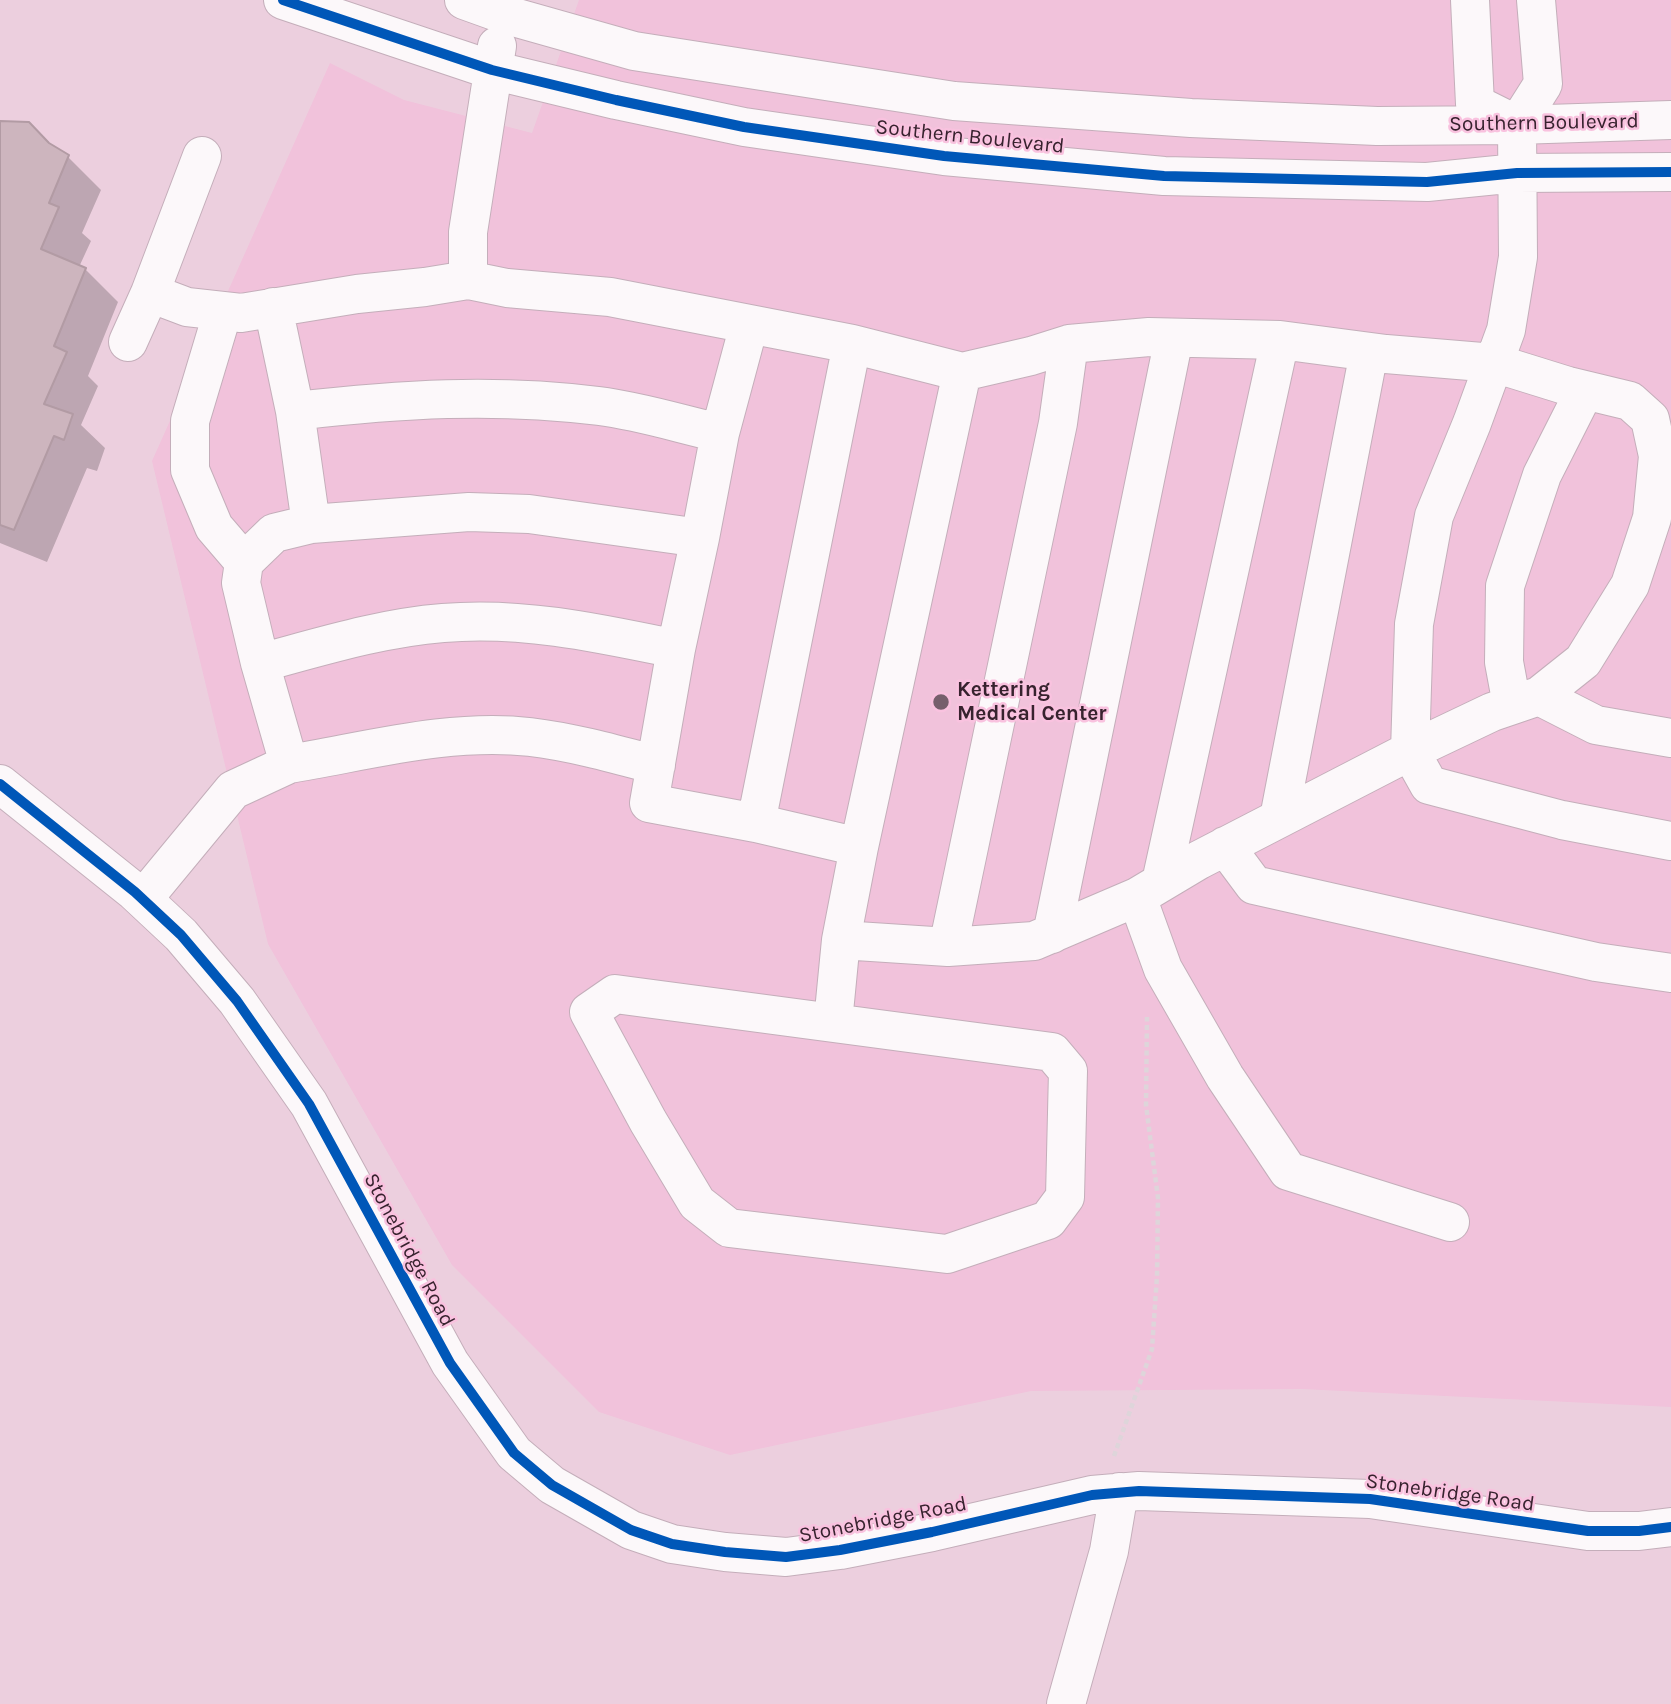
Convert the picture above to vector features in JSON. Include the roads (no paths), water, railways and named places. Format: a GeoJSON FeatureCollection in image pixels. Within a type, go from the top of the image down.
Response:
{"type":"FeatureCollection","features":[{"type":"Feature","properties":{"kind":"street","name":"Southern Boulevard"},"geometry":{"type":"LineString","coordinates":[[283,0],[492,70],[616,100],[744,127],[944,156],[1164,176],[1426,182],[1517,173],[1671,172]]}},
{"type":"Feature","properties":{"kind":"street","name":"Southern Boulevard"},"geometry":{"type":"LineString","coordinates":[[464,0],[506,7],[634,51],[954,101],[1218,119],[1377,126],[1671,120]]}},
{"type":"Feature","properties":{"kind":"street"},"geometry":{"type":"LineString","coordinates":[[1469,0],[1475,104],[1517,125]]}},
{"type":"Feature","properties":{"kind":"street"},"geometry":{"type":"LineString","coordinates":[[1536,0],[1543,84],[1517,125],[1518,257],[1506,330],[1434,516],[1414,624],[1410,751],[1429,785],[1562,820],[1671,841]]}},
{"type":"Feature","properties":{"kind":"street"},"geometry":{"type":"LineString","coordinates":[[468,280],[468,232],[492,70],[506,7]]}},
{"type":"Feature","properties":{"kind":"street"},"geometry":{"type":"LineString","coordinates":[[128,342],[150,293],[202,156]]}},
{"type":"Feature","properties":{"kind":"street"},"geometry":{"type":"LineString","coordinates":[[150,293],[187,307],[241,313],[468,280],[507,288],[610,298],[852,344],[962,372],[1069,344],[1149,337],[1280,340],[1368,352],[1494,363],[1630,401],[1650,419],[1658,456],[1652,518],[1630,585],[1584,661],[1525,701],[1492,712],[1410,751],[1225,846],[1149,890],[1034,941],[948,947],[841,940]]}},
{"type":"Feature","properties":{"kind":"street"},"geometry":{"type":"LineString","coordinates":[[273,307],[295,411],[312,524]]}},
{"type":"Feature","properties":{"kind":"street"},"geometry":{"type":"LineString","coordinates":[[223,311],[190,421],[190,470],[214,527],[244,562]]}},
{"type":"Feature","properties":{"kind":"street"},"geometry":{"type":"LineString","coordinates":[[749,325],[720,433],[676,649],[649,803],[756,823],[859,847]]}},
{"type":"Feature","properties":{"kind":"street"},"geometry":{"type":"LineString","coordinates":[[1052,934],[1174,338]]}},
{"type":"Feature","properties":{"kind":"street"},"geometry":{"type":"LineString","coordinates":[[1280,340],[1149,890],[1163,969],[1225,1077],[1288,1171],[1450,1222]]}},
{"type":"Feature","properties":{"kind":"street"},"geometry":{"type":"LineString","coordinates":[[756,823],[852,344]]}},
{"type":"Feature","properties":{"kind":"street"},"geometry":{"type":"LineString","coordinates":[[948,947],[1058,424],[1069,344]]}},
{"type":"Feature","properties":{"kind":"street"},"geometry":{"type":"LineString","coordinates":[[1279,818],[1368,352]]}},
{"type":"Feature","properties":{"kind":"street"},"geometry":{"type":"LineString","coordinates":[[833,1022],[841,940],[859,847],[962,372]]}},
{"type":"Feature","properties":{"kind":"street"},"geometry":{"type":"LineString","coordinates":[[1585,390],[1542,475],[1505,586],[1504,662],[1525,701],[1596,724],[1671,738]]}},
{"type":"Feature","properties":{"kind":"street"},"geometry":{"type":"LineString","coordinates":[[295,411],[452,397],[517,398],[603,407],[720,433]]}},
{"type":"Feature","properties":{"kind":"street"},"geometry":{"type":"LineString","coordinates":[[289,764],[260,663],[241,583],[244,562],[274,533],[312,524],[469,512],[529,514],[700,538]]}},
{"type":"Feature","properties":{"kind":"street"},"geometry":{"type":"LineString","coordinates":[[260,663],[368,634],[444,623],[525,623],[603,633],[676,649]]}},
{"type":"Feature","properties":{"kind":"street"},"geometry":{"type":"LineString","coordinates":[[143,899],[233,790],[289,764],[463,736],[530,737],[608,752],[656,765]]}},
{"type":"Feature","properties":{"kind":"street","name":"Stonebridge Road"},"geometry":{"type":"LineString","coordinates":[[0,784],[143,899],[181,935],[237,1001],[309,1104],[427,1325],[450,1363],[514,1453],[552,1485],[631,1530],[673,1544],[786,1557],[840,1550],[932,1532],[1092,1495],[1139,1490],[1370,1499],[1588,1531],[1639,1531],[1671,1527]]}},
{"type":"Feature","properties":{"kind":"street"},"geometry":{"type":"LineString","coordinates":[[1225,846],[1254,886],[1596,962],[1671,973]]}},
{"type":"Feature","properties":{"kind":"street"},"geometry":{"type":"LineString","coordinates":[[615,994],[833,1022],[1052,1052],[1068,1071],[1066,1183],[1065,1197],[1048,1220],[947,1254],[729,1228],[696,1203],[589,1012],[615,994]]}},
{"type":"Feature","properties":{"kind":"street"},"geometry":{"type":"LineString","coordinates":[[1066,1704],[1109,1551],[1119,1492]]}},
{"type":"Feature","properties":{"kind":"place","name":"Kettering Medical Center"},"geometry":{"type":"Point","coordinates":[941,702]}}]}
